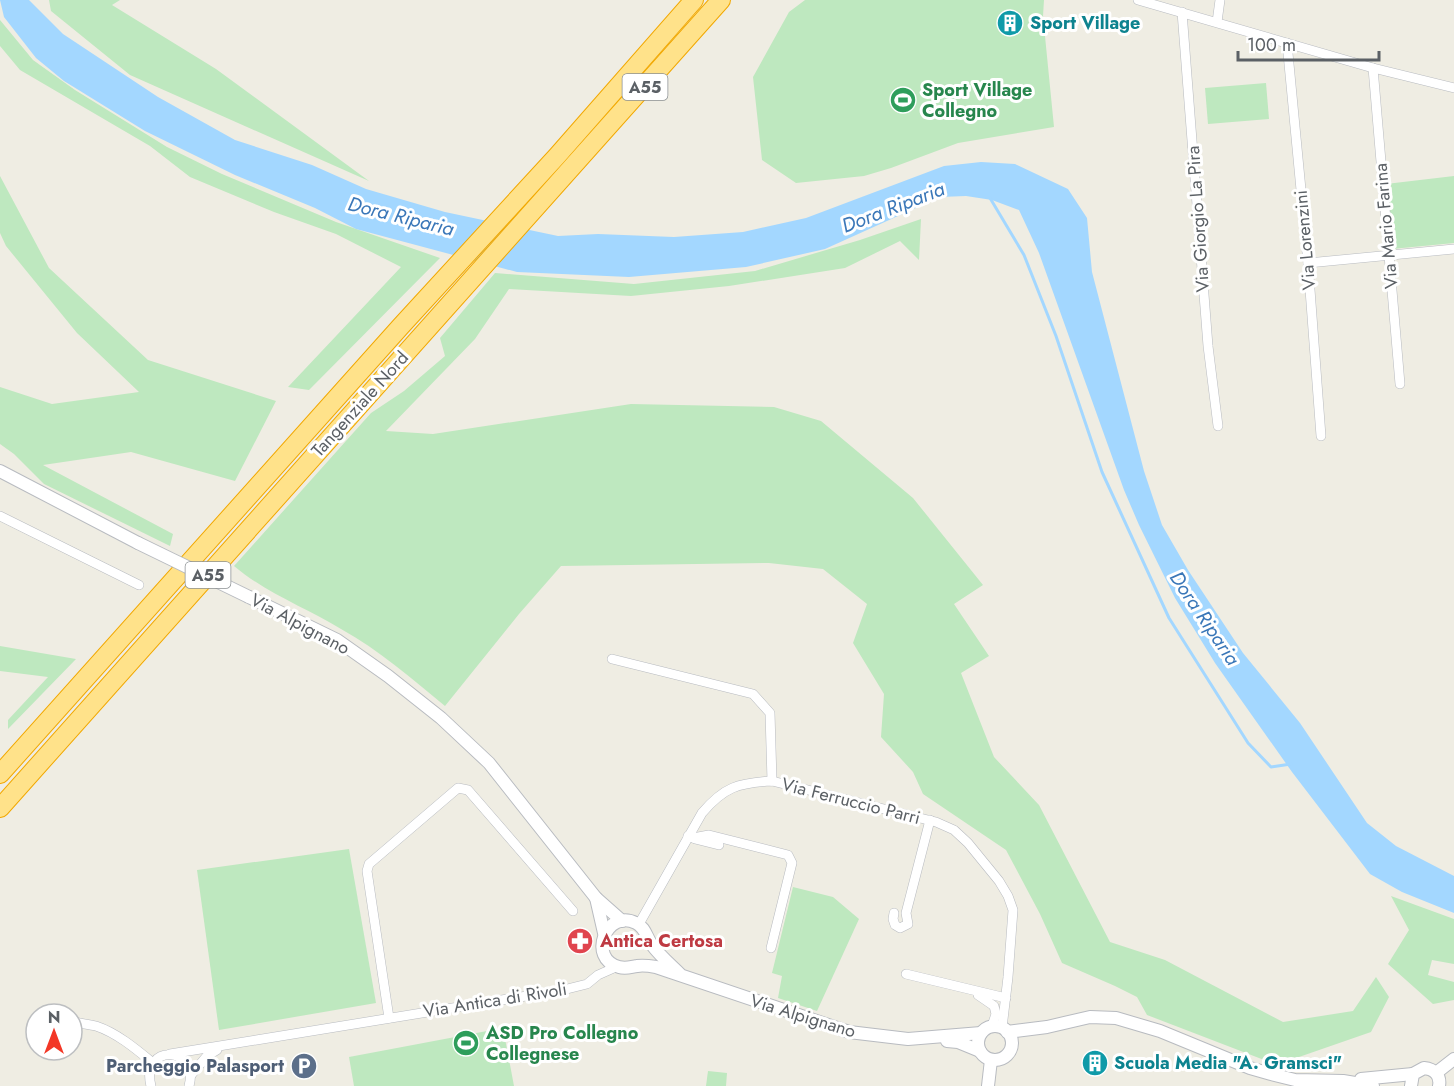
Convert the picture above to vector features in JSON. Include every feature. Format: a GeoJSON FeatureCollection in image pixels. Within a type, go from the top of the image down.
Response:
{"type":"FeatureCollection","features":[{"type":"Feature","properties":{"kind":"highway","name":"Tangenziale Nord"},"geometry":{"type":"LineString","coordinates":[[0,774],[401,326],[557,156],[694,0]]}},
{"type":"Feature","properties":{"kind":"highway","name":"Tangenziale Nord"},"geometry":{"type":"LineString","coordinates":[[0,808],[721,0]]}},
{"type":"Feature","properties":{"kind":"street"},"geometry":{"type":"LineString","coordinates":[[1138,0],[1153,2],[1373,68],[1454,88]]}},
{"type":"Feature","properties":{"kind":"street"},"geometry":{"type":"LineString","coordinates":[[1217,22],[1220,0]]}},
{"type":"Feature","properties":{"kind":"street","name":"Via Giorgio La Pira"},"geometry":{"type":"LineString","coordinates":[[1182,12],[1208,346],[1218,426]]}},
{"type":"Feature","properties":{"kind":"street","name":"Via Lorenzini"},"geometry":{"type":"LineString","coordinates":[[1287,43],[1308,263],[1321,436]]}},
{"type":"Feature","properties":{"kind":"street","name":"Via Mario Farina"},"geometry":{"type":"LineString","coordinates":[[1373,68],[1400,384]]}},
{"type":"Feature","properties":{"kind":"street"},"geometry":{"type":"LineString","coordinates":[[1308,263],[1454,249]]}},
{"type":"Feature","properties":{"kind":"street","name":"Via Alpignano"},"geometry":{"type":"LineString","coordinates":[[0,471],[138,543],[337,640],[388,676],[441,718],[489,763],[596,898],[622,921]]}},
{"type":"Feature","properties":{"kind":"street"},"geometry":{"type":"LineString","coordinates":[[0,516],[140,585]]}},
{"type":"Feature","properties":{"kind":"street"},"geometry":{"type":"LineString","coordinates":[[612,659],[753,694],[770,713],[772,781]]}},
{"type":"Feature","properties":{"kind":"street","name":"Via Ferruccio Parri"},"geometry":{"type":"LineString","coordinates":[[639,924],[691,837],[702,813],[715,798],[730,788],[749,782],[772,781],[930,820],[954,830],[968,843],[999,881],[1013,910],[1006,998],[996,1030]]}},
{"type":"Feature","properties":{"kind":"street"},"geometry":{"type":"LineString","coordinates":[[389,1018],[367,871],[369,864],[458,788],[468,790],[573,911]]}},
{"type":"Feature","properties":{"kind":"street","name":"Via Ferruccio Parri"},"geometry":{"type":"LineString","coordinates":[[894,913],[895,925],[900,928],[908,924],[906,913],[930,820]]}},
{"type":"Feature","properties":{"kind":"street"},"geometry":{"type":"LineString","coordinates":[[691,837],[709,834],[789,855],[792,858],[771,948]]}},
{"type":"Feature","properties":{"kind":"street"},"geometry":{"type":"LineString","coordinates":[[691,837],[720,845]]}},
{"type":"Feature","properties":{"kind":"street"},"geometry":{"type":"LineString","coordinates":[[596,898],[604,933],[601,947],[605,958],[616,967],[627,969],[638,965],[646,957],[650,943]]}},
{"type":"Feature","properties":{"kind":"street"},"geometry":{"type":"LineString","coordinates":[[604,933],[612,924],[622,921],[639,924],[647,933],[650,943],[681,975]]}},
{"type":"Feature","properties":{"kind":"street"},"geometry":{"type":"LineString","coordinates":[[598,975],[605,958]]}},
{"type":"Feature","properties":{"kind":"street","name":"Via Alpignano"},"geometry":{"type":"LineString","coordinates":[[638,965],[656,967],[849,1032],[958,1042],[980,1051]]}},
{"type":"Feature","properties":{"kind":"street","name":"Via Antica di Rivoli"},"geometry":{"type":"LineString","coordinates":[[153,1063],[161,1056],[170,1054],[563,990],[587,984],[598,975],[616,967]]}},
{"type":"Feature","properties":{"kind":"street"},"geometry":{"type":"LineString","coordinates":[[906,974],[1006,998]]}},
{"type":"Feature","properties":{"kind":"street"},"geometry":{"type":"LineString","coordinates":[[968,990],[994,1006],[996,1030],[1012,1044],[1005,1056],[992,1060],[984,1056],[978,1043],[996,1030]]}},
{"type":"Feature","properties":{"kind":"street","name":"Via Alpignano"},"geometry":{"type":"LineString","coordinates":[[1012,1044],[1047,1027],[1077,1018],[1116,1018],[1160,1031],[1250,1068],[1295,1080],[1412,1080],[1424,1068],[1436,1072]]}},
{"type":"Feature","properties":{"kind":"street"},"geometry":{"type":"LineString","coordinates":[[84,1025],[95,1026],[112,1034],[153,1063],[148,1075],[152,1086]]}},
{"type":"Feature","properties":{"kind":"street","name":"Via Alpignano"},"geometry":{"type":"LineString","coordinates":[[929,1039],[996,1030],[1047,1027]]}},
{"type":"Feature","properties":{"kind":"street"},"geometry":{"type":"LineString","coordinates":[[191,1075],[207,1056],[221,1047]]}},
{"type":"Feature","properties":{"kind":"street"},"geometry":{"type":"LineString","coordinates":[[170,1054],[180,1057],[188,1065],[191,1075],[189,1086]]}},
{"type":"Feature","properties":{"kind":"street"},"geometry":{"type":"LineString","coordinates":[[1438,1086],[1440,1082],[1436,1072],[1454,1059]]}},
{"type":"Feature","properties":{"kind":"street"},"geometry":{"type":"LineString","coordinates":[[988,1086],[992,1060]]}},
{"type":"Feature","properties":{"kind":"street","name":"Via Alpignano"},"geometry":{"type":"LineString","coordinates":[[1343,1081],[1373,1086]]}},
{"type":"Feature","properties":{"kind":"green space"},"geometry":{"type":"Polygon","coordinates":[[[49,0],[120,0],[112,5],[216,69],[369,181],[130,75],[51,11],[49,0]]]}},
{"type":"Feature","properties":{"kind":"green space","name":"Sport Village Collegno"},"geometry":{"type":"Polygon","coordinates":[[[805,0],[1044,0],[1043,16],[1054,127],[958,143],[864,176],[796,183],[762,160],[753,77],[789,12],[805,0]]]}},
{"type":"Feature","properties":{"kind":"green space"},"geometry":{"type":"Polygon","coordinates":[[[0,20],[33,60],[75,90],[167,147],[222,174],[336,222],[440,258],[309,390],[288,387],[401,267],[336,234],[274,212],[190,177],[150,146],[20,70],[0,46],[0,20]]]}},
{"type":"Feature","properties":{"kind":"green space"},"geometry":{"type":"Polygon","coordinates":[[[1266,83],[1269,119],[1208,124],[1205,88],[1266,83]]]}},
{"type":"Feature","properties":{"kind":"green space"},"geometry":{"type":"Polygon","coordinates":[[[0,176],[49,268],[148,360],[276,401],[235,481],[131,452],[43,465],[173,534],[170,546],[44,484],[14,454],[0,444],[0,387],[52,404],[139,392],[77,333],[6,246],[0,233],[0,176]]]}},
{"type":"Feature","properties":{"kind":"green space"},"geometry":{"type":"Polygon","coordinates":[[[1454,176],[1454,243],[1392,249],[1386,184],[1454,176]]]}},
{"type":"Feature","properties":{"kind":"green space"},"geometry":{"type":"Polygon","coordinates":[[[921,219],[919,260],[900,241],[845,268],[729,286],[631,296],[509,289],[475,339],[386,431],[433,434],[631,404],[774,407],[821,421],[913,498],[983,585],[954,604],[989,656],[961,673],[994,757],[1039,805],[1110,942],[1165,960],[1283,1022],[1353,1011],[1376,977],[1389,997],[1371,1032],[1280,1066],[1147,1015],[1137,997],[1062,963],[1040,914],[1006,850],[923,794],[913,772],[881,737],[884,694],[853,643],[867,604],[823,569],[769,563],[561,566],[445,706],[369,646],[246,576],[234,566],[371,413],[404,391],[445,356],[440,338],[495,273],[634,284],[755,271],[860,240],[921,219]]]}},
{"type":"Feature","properties":{"kind":"green space"},"geometry":{"type":"Polygon","coordinates":[[[0,646],[76,659],[8,729],[8,720],[48,677],[0,671],[0,646]]]}},
{"type":"Feature","properties":{"kind":"green space"},"geometry":{"type":"Polygon","coordinates":[[[349,849],[376,1003],[219,1030],[197,870],[349,849]]]}},
{"type":"Feature","properties":{"kind":"green space"},"geometry":{"type":"Polygon","coordinates":[[[793,887],[833,897],[859,919],[817,1011],[778,998],[782,976],[772,973],[793,887]]]}},
{"type":"Feature","properties":{"kind":"green space"},"geometry":{"type":"Polygon","coordinates":[[[1391,896],[1454,919],[1454,964],[1432,960],[1428,975],[1454,982],[1454,1000],[1433,1004],[1388,964],[1409,930],[1391,896]]]}},
{"type":"Feature","properties":{"kind":"green space","name":"ASD Pro Collegno Collegnese"},"geometry":{"type":"Polygon","coordinates":[[[503,1028],[514,1086],[354,1086],[349,1057],[503,1028]]]}},
{"type":"Feature","properties":{"kind":"green space"},"geometry":{"type":"Polygon","coordinates":[[[708,1071],[727,1073],[726,1086],[706,1086],[708,1071]]]}},
{"type":"Feature","properties":{"kind":"water","name":"Dora Riparia"},"geometry":{"type":"Polygon","coordinates":[[[0,0],[29,0],[63,34],[158,97],[235,140],[312,165],[366,189],[445,212],[558,236],[598,234],[674,237],[743,232],[806,218],[944,166],[981,162],[1015,164],[1068,189],[1087,218],[1092,272],[1144,471],[1162,525],[1188,570],[1243,653],[1300,723],[1367,823],[1396,846],[1454,876],[1454,913],[1402,892],[1370,874],[1292,772],[1215,663],[1175,598],[1139,525],[1124,490],[1039,253],[1019,210],[992,200],[966,196],[940,197],[825,249],[746,267],[629,277],[517,272],[356,229],[315,208],[235,175],[145,131],[64,81],[36,58],[4,17],[0,0]]]}},
{"type":"Feature","properties":{"kind":"waterway"},"geometry":{"type":"LineString","coordinates":[[990,198],[1024,255],[1056,336],[1102,472],[1169,618],[1248,743],[1271,767],[1291,764]]}},
{"type":"Feature","properties":{"kind":"place","name":"Sport Village"},"geometry":{"type":"Point","coordinates":[1010,23]}},
{"type":"Feature","properties":{"kind":"place","name":"Sport Village Collegno"},"geometry":{"type":"Point","coordinates":[903,100]}},
{"type":"Feature","properties":{"kind":"place","name":"Antica Certosa"},"geometry":{"type":"Point","coordinates":[580,941]}},
{"type":"Feature","properties":{"kind":"place","name":"ASD Pro Collegno Collegnese"},"geometry":{"type":"Point","coordinates":[466,1043]}},
{"type":"Feature","properties":{"kind":"place","name":"Scuola Media \"A. Gramsci\""},"geometry":{"type":"Point","coordinates":[1095,1063]}},
{"type":"Feature","properties":{"kind":"place","name":"Parcheggio Palasport"},"geometry":{"type":"Point","coordinates":[304,1066]}}]}
